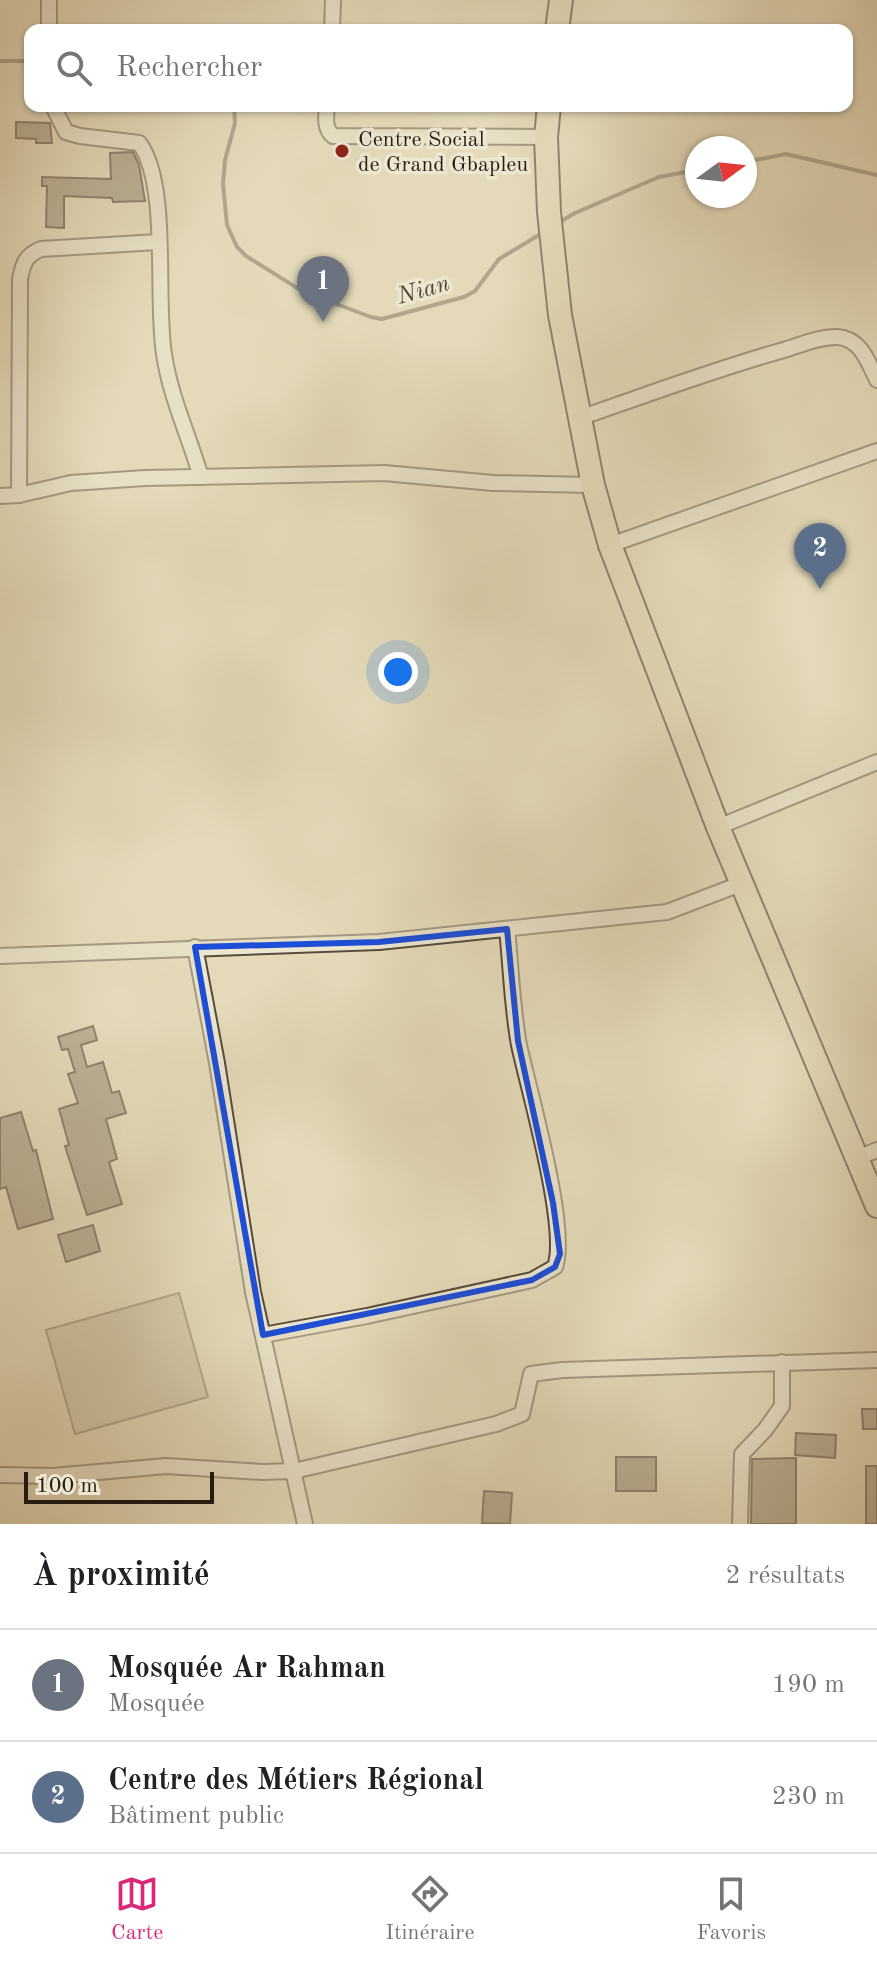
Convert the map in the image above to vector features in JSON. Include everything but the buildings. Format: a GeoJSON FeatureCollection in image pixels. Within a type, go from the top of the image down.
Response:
{"type":"FeatureCollection","features":[{"type":"Feature","properties":{"kind":"main road"},"geometry":{"type":"LineString","coordinates":[[558,24],[561,0]]}},
{"type":"Feature","properties":{"kind":"main road"},"geometry":{"type":"LineString","coordinates":[[548,112],[546,137],[549,212],[560,315],[593,485],[610,545],[718,827],[867,1154],[877,1206]]}},
{"type":"Feature","properties":{"kind":"street"},"geometry":{"type":"LineString","coordinates":[[49,0],[49,24]]}},
{"type":"Feature","properties":{"kind":"street"},"geometry":{"type":"LineString","coordinates":[[332,24],[333,0]]}},
{"type":"Feature","properties":{"kind":"street"},"geometry":{"type":"LineString","coordinates":[[56,112],[66,132],[139,143],[147,153],[156,186],[163,353],[201,477]]}},
{"type":"Feature","properties":{"kind":"street"},"geometry":{"type":"LineString","coordinates":[[327,112],[328,132],[333,136],[546,137]]}},
{"type":"Feature","properties":{"kind":"street"},"geometry":{"type":"LineString","coordinates":[[19,495],[20,279],[23,262],[32,252],[41,249],[158,242]]}},
{"type":"Feature","properties":{"kind":"street"},"geometry":{"type":"LineString","coordinates":[[579,418],[753,359],[838,337],[852,342],[863,352],[877,380]]}},
{"type":"Feature","properties":{"kind":"street"},"geometry":{"type":"LineString","coordinates":[[610,545],[877,451]]}},
{"type":"Feature","properties":{"kind":"street"},"geometry":{"type":"LineString","coordinates":[[0,496],[19,495],[71,483],[384,473],[493,483],[593,485]]}},
{"type":"Feature","properties":{"kind":"street"},"geometry":{"type":"LineString","coordinates":[[718,827],[877,762]]}},
{"type":"Feature","properties":{"kind":"street"},"geometry":{"type":"LineString","coordinates":[[0,956],[379,942],[667,912],[743,883]]}},
{"type":"Feature","properties":{"kind":"street"},"geometry":{"type":"LineString","coordinates":[[263,1335],[532,1280],[555,1267],[560,1254],[555,1216],[518,1041],[507,929]]}},
{"type":"Feature","properties":{"kind":"street"},"geometry":{"type":"LineString","coordinates":[[195,947],[217,1063],[253,1292],[305,1524]]}},
{"type":"Feature","properties":{"kind":"street"},"geometry":{"type":"LineString","coordinates":[[0,1475],[53,1476],[166,1466],[294,1471],[496,1424],[522,1414],[531,1374],[562,1370],[877,1360]]}},
{"type":"Feature","properties":{"kind":"street"},"geometry":{"type":"LineString","coordinates":[[740,1524],[742,1454],[782,1406],[782,1362]]}},
{"type":"Feature","properties":{"kind":"highlighted area"},"geometry":{"type":"Polygon","coordinates":[[[507,929],[518,1041],[553,1203],[560,1254],[555,1267],[532,1280],[263,1335],[195,947],[379,942],[507,929]]]}},
{"type":"Feature","properties":{"kind":"shaded area"},"geometry":{"type":"Polygon","coordinates":[[[179,1293],[208,1397],[75,1434],[46,1330],[179,1293]]]}},
{"type":"Feature","properties":{"kind":"waterway","name":"Nian"},"geometry":{"type":"LineString","coordinates":[[0,61],[24,61]]}},
{"type":"Feature","properties":{"kind":"waterway","name":"Nian"},"geometry":{"type":"LineString","coordinates":[[234,112],[223,184],[227,225],[237,247],[246,256],[302,291],[382,319],[464,297],[475,291],[499,259],[544,232]]}},
{"type":"Feature","properties":{"kind":"waterway","name":"Nian"},"geometry":{"type":"LineString","coordinates":[[757,160],[786,154],[877,175]]}},
{"type":"Feature","properties":{"kind":"waterway","name":"Nian"},"geometry":{"type":"LineString","coordinates":[[558,223],[659,177],[685,172]]}},
{"type":"Feature","properties":{"kind":"place","name":"Centre Social de Grand Gbapleu"},"geometry":{"type":"Point","coordinates":[342,151]}},
{"type":"Feature","properties":{"kind":"place","name":"Mosquée Ar Rahman"},"geometry":{"type":"Point","coordinates":[323,322]}},
{"type":"Feature","properties":{"kind":"place","name":"Centre des Métiers Régional"},"geometry":{"type":"Point","coordinates":[820,589]}}]}
